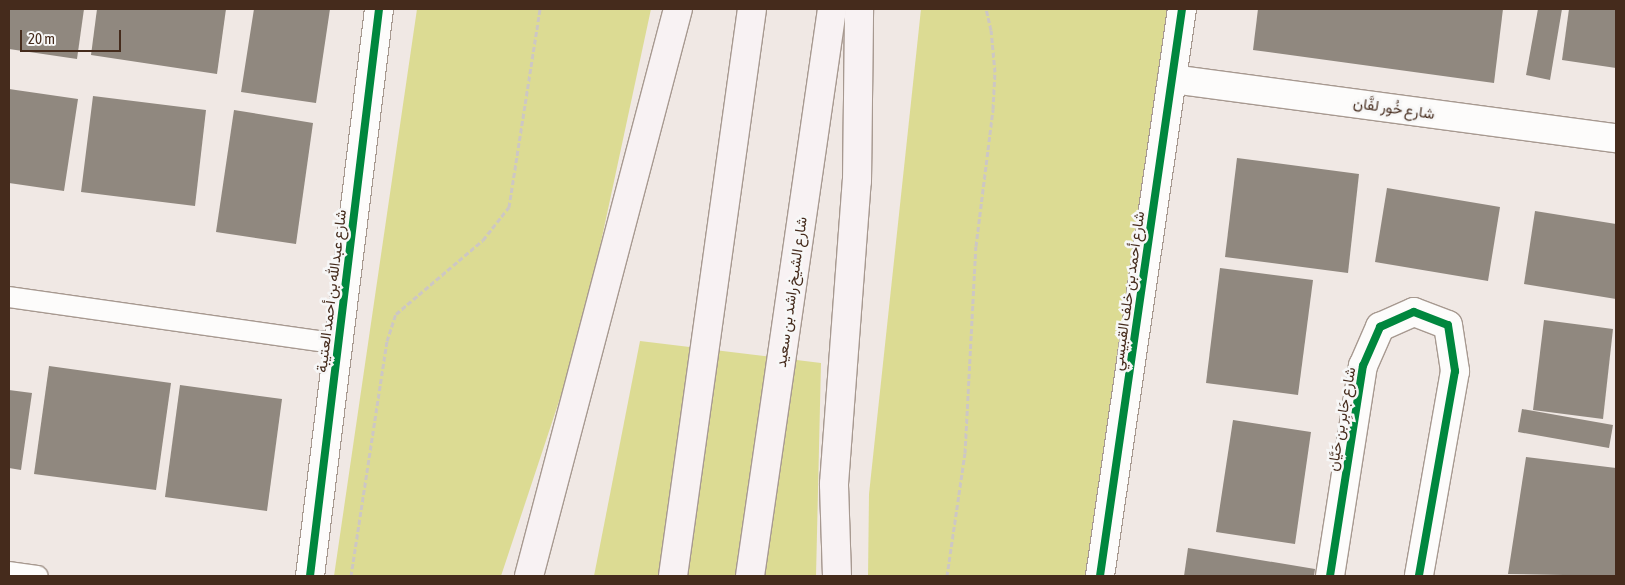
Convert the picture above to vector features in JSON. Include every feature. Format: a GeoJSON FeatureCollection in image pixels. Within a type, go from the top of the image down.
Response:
{"type":"FeatureCollection","features":[{"type":"Feature","properties":{"kind":"main road"},"geometry":{"type":"LineString","coordinates":[[530,576],[678,9]]}},
{"type":"Feature","properties":{"kind":"main road"},"geometry":{"type":"LineString","coordinates":[[673,576],[752,9]]}},
{"type":"Feature","properties":{"kind":"main road","name":"شارع الشيخ راشد بن سعيد"},"geometry":{"type":"LineString","coordinates":[[750,576],[832,9]]}},
{"type":"Feature","properties":{"kind":"main road"},"geometry":{"type":"LineString","coordinates":[[837,576],[834,484],[857,181],[859,9]]}},
{"type":"Feature","properties":{"kind":"street","name":"شارع عبدالله بن أحمد العتيبة"},"geometry":{"type":"LineString","coordinates":[[310,576],[379,9]]}},
{"type":"Feature","properties":{"kind":"street","name":"شارع أحمد بن خلف القبيسي"},"geometry":{"type":"LineString","coordinates":[[1100,576],[1182,9]]}},
{"type":"Feature","properties":{"kind":"street","name":"شارع خُور لفَّان"},"geometry":{"type":"LineString","coordinates":[[1172,79],[1616,138]]}},
{"type":"Feature","properties":{"kind":"street","name":"شارع جَابِر بن حَيَّان"},"geometry":{"type":"LineString","coordinates":[[1330,576],[1363,366],[1380,327],[1414,312],[1448,325],[1455,371],[1419,576]]}},
{"type":"Feature","properties":{"kind":"lane"},"geometry":{"type":"LineString","coordinates":[[9,296],[338,344]]}},
{"type":"Feature","properties":{"kind":"lane"},"geometry":{"type":"LineString","coordinates":[[9,572],[38,576]]}},
{"type":"Feature","properties":{"kind":"path"},"geometry":{"type":"LineString","coordinates":[[351,576],[387,341],[396,314],[483,240],[509,207],[540,9]]}},
{"type":"Feature","properties":{"kind":"path"},"geometry":{"type":"LineString","coordinates":[[947,576],[965,454],[976,246],[992,109],[994,72],[991,30],[986,9]]}},
{"type":"Feature","properties":{"kind":"shaded area"},"geometry":{"type":"Polygon","coordinates":[[[417,9],[651,9],[581,335],[501,576],[334,576],[417,9]]]}},
{"type":"Feature","properties":{"kind":"shaded area"},"geometry":{"type":"Polygon","coordinates":[[[921,9],[1175,9],[1102,576],[868,576],[869,494],[921,9]]]}},
{"type":"Feature","properties":{"kind":"shaded area"},"geometry":{"type":"Polygon","coordinates":[[[640,341],[821,363],[816,576],[594,576],[640,341]]]}},
{"type":"Feature","properties":{"kind":"building"},"geometry":{"type":"Polygon","coordinates":[[[9,9],[84,9],[77,59],[9,49],[9,9]]]}},
{"type":"Feature","properties":{"kind":"building"},"geometry":{"type":"Polygon","coordinates":[[[97,9],[226,9],[217,74],[91,55],[97,9]]]}},
{"type":"Feature","properties":{"kind":"building"},"geometry":{"type":"Polygon","coordinates":[[[254,9],[330,9],[316,103],[241,92],[254,9]]]}},
{"type":"Feature","properties":{"kind":"building"},"geometry":{"type":"Polygon","coordinates":[[[1258,9],[1503,9],[1494,83],[1253,50],[1258,9]]]}},
{"type":"Feature","properties":{"kind":"building"},"geometry":{"type":"Polygon","coordinates":[[[1538,9],[1562,9],[1550,80],[1526,75],[1538,9]]]}},
{"type":"Feature","properties":{"kind":"building"},"geometry":{"type":"Polygon","coordinates":[[[1569,9],[1616,9],[1616,68],[1562,60],[1569,9]]]}},
{"type":"Feature","properties":{"kind":"building"},"geometry":{"type":"Polygon","coordinates":[[[9,89],[78,99],[64,191],[9,183],[9,89]]]}},
{"type":"Feature","properties":{"kind":"building"},"geometry":{"type":"Polygon","coordinates":[[[93,96],[206,110],[195,206],[81,192],[93,96]]]}},
{"type":"Feature","properties":{"kind":"building"},"geometry":{"type":"Polygon","coordinates":[[[234,110],[313,123],[296,244],[216,232],[234,110]]]}},
{"type":"Feature","properties":{"kind":"building"},"geometry":{"type":"Polygon","coordinates":[[[1237,158],[1359,174],[1348,273],[1225,257],[1237,158]]]}},
{"type":"Feature","properties":{"kind":"building"},"geometry":{"type":"Polygon","coordinates":[[[1387,188],[1500,207],[1488,281],[1375,262],[1387,188]]]}},
{"type":"Feature","properties":{"kind":"building"},"geometry":{"type":"Polygon","coordinates":[[[1535,211],[1616,224],[1616,299],[1524,284],[1535,211]]]}},
{"type":"Feature","properties":{"kind":"building"},"geometry":{"type":"Polygon","coordinates":[[[1220,268],[1313,280],[1298,395],[1206,383],[1220,268]]]}},
{"type":"Feature","properties":{"kind":"building"},"geometry":{"type":"Polygon","coordinates":[[[1544,320],[1613,329],[1603,419],[1533,410],[1544,320]]]}},
{"type":"Feature","properties":{"kind":"building"},"geometry":{"type":"Polygon","coordinates":[[[49,366],[171,383],[156,490],[34,474],[49,366]]]}},
{"type":"Feature","properties":{"kind":"building"},"geometry":{"type":"Polygon","coordinates":[[[180,385],[282,399],[267,511],[165,497],[180,385]]]}},
{"type":"Feature","properties":{"kind":"building"},"geometry":{"type":"Polygon","coordinates":[[[9,390],[32,393],[21,470],[9,468],[9,390]]]}},
{"type":"Feature","properties":{"kind":"building"},"geometry":{"type":"Polygon","coordinates":[[[1522,409],[1613,425],[1609,448],[1518,432],[1522,409]]]}},
{"type":"Feature","properties":{"kind":"building"},"geometry":{"type":"Polygon","coordinates":[[[1233,420],[1311,432],[1295,544],[1216,532],[1233,420]]]}},
{"type":"Feature","properties":{"kind":"building"},"geometry":{"type":"Polygon","coordinates":[[[1526,457],[1616,468],[1616,576],[1508,574],[1526,457]]]}},
{"type":"Feature","properties":{"kind":"building"},"geometry":{"type":"Polygon","coordinates":[[[1188,548],[1315,569],[1314,576],[1184,576],[1188,548]]]}},
{"type":"Feature","properties":{"kind":"cycle path"},"geometry":{"type":"LineString","coordinates":[[310,576],[379,9]]}},
{"type":"Feature","properties":{"kind":"cycle path"},"geometry":{"type":"LineString","coordinates":[[1100,576],[1182,9]]}},
{"type":"Feature","properties":{"kind":"cycle path"},"geometry":{"type":"LineString","coordinates":[[1330,576],[1363,366],[1380,327],[1414,312],[1448,325],[1455,371],[1419,576]]}}]}
